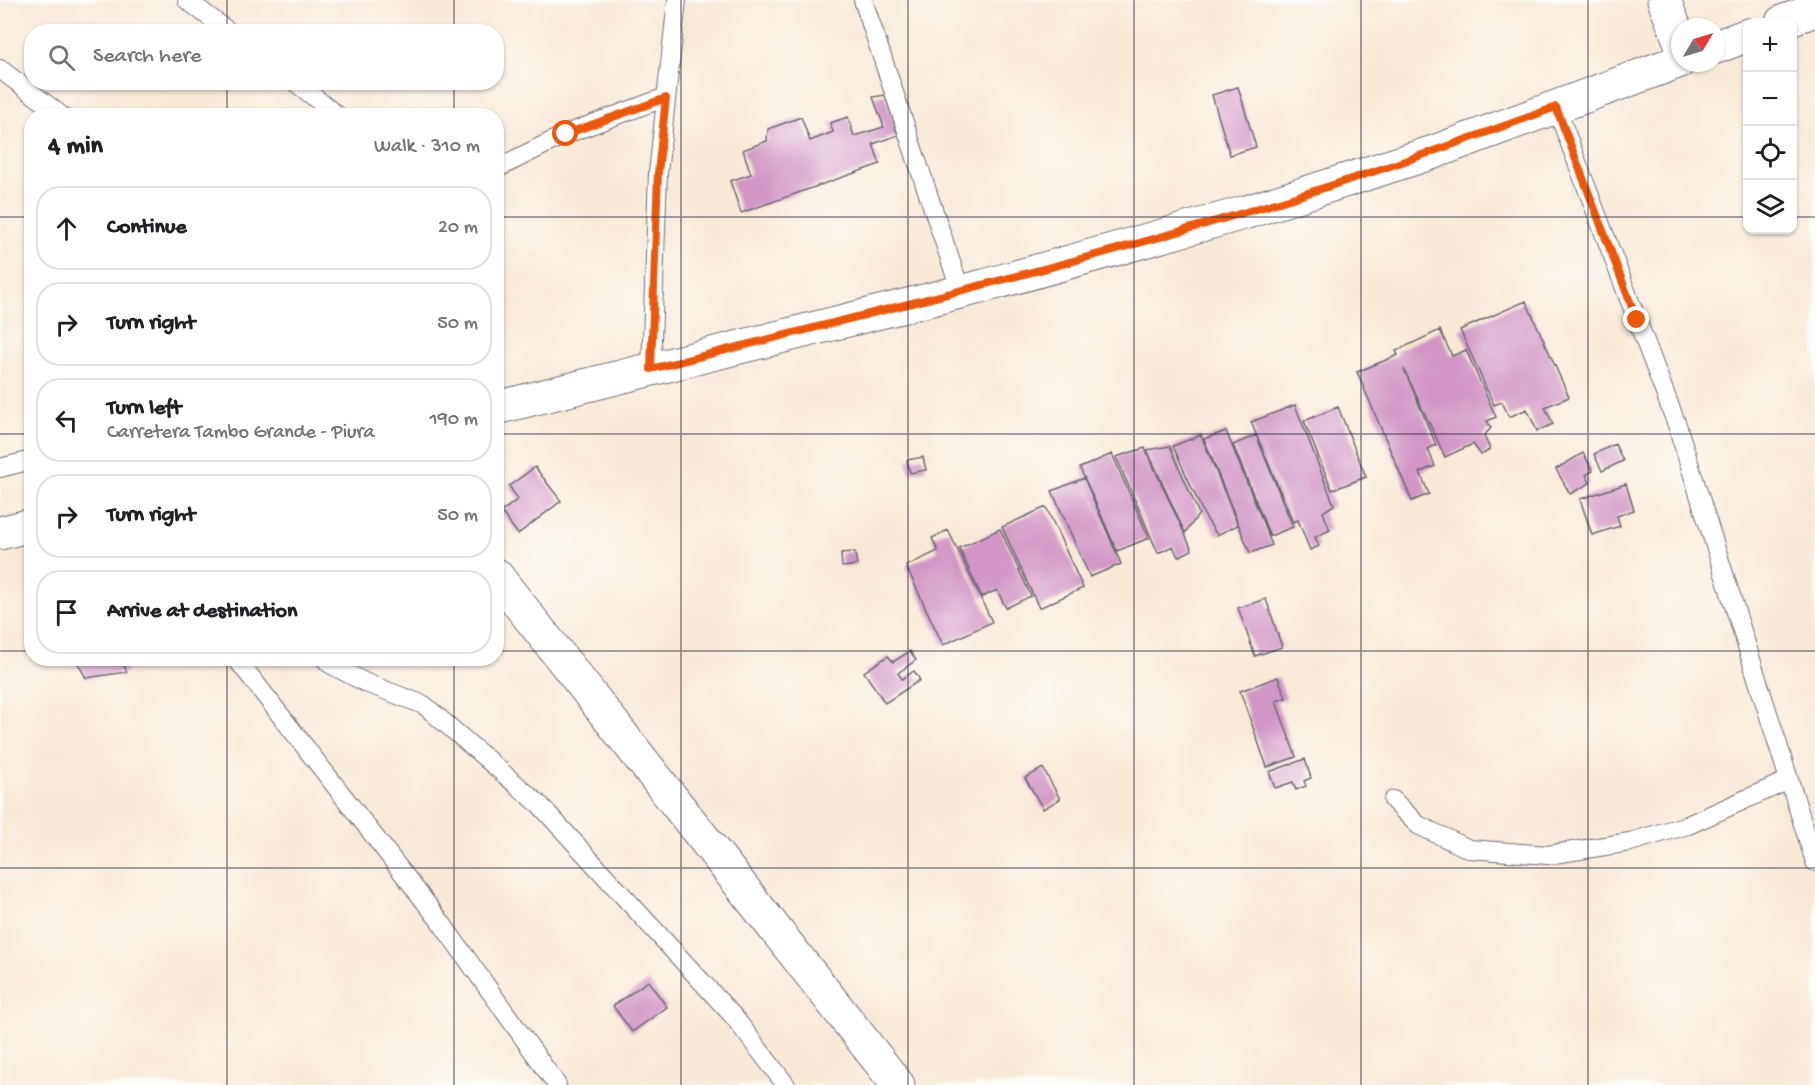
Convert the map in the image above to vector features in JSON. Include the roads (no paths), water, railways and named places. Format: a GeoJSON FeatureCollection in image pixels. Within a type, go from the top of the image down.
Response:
{"type":"FeatureCollection","features":[{"type":"Feature","properties":{"kind":"main road"},"geometry":{"type":"LineString","coordinates":[[1664,0],[1671,18]]}},
{"type":"Feature","properties":{"kind":"main road"},"geometry":{"type":"LineString","coordinates":[[1793,18],[1815,10]]}},
{"type":"Feature","properties":{"kind":"main road"},"geometry":{"type":"LineString","coordinates":[[1725,44],[1743,38]]}},
{"type":"Feature","properties":{"kind":"main road"},"geometry":{"type":"LineString","coordinates":[[504,406],[961,292],[1246,212],[1434,152],[1671,64]]}},
{"type":"Feature","properties":{"kind":"main road"},"geometry":{"type":"LineString","coordinates":[[0,533],[24,527]]}},
{"type":"Feature","properties":{"kind":"main road"},"geometry":{"type":"LineString","coordinates":[[504,585],[898,1085]]}},
{"type":"Feature","properties":{"kind":"lane"},"geometry":{"type":"LineString","coordinates":[[188,0],[219,24]]}},
{"type":"Feature","properties":{"kind":"lane"},"geometry":{"type":"LineString","coordinates":[[651,369],[658,173],[677,0]]}},
{"type":"Feature","properties":{"kind":"lane"},"geometry":{"type":"LineString","coordinates":[[864,0],[961,292]]}},
{"type":"Feature","properties":{"kind":"lane"},"geometry":{"type":"LineString","coordinates":[[0,69],[24,87]]}},
{"type":"Feature","properties":{"kind":"lane"},"geometry":{"type":"LineString","coordinates":[[28,90],[51,108]]}},
{"type":"Feature","properties":{"kind":"lane"},"geometry":{"type":"LineString","coordinates":[[305,90],[328,108]]}},
{"type":"Feature","properties":{"kind":"lane"},"geometry":{"type":"LineString","coordinates":[[504,165],[566,134],[666,98]]}},
{"type":"Feature","properties":{"kind":"lane"},"geometry":{"type":"LineString","coordinates":[[1556,107],[1677,425],[1815,862]]}},
{"type":"Feature","properties":{"kind":"lane"},"geometry":{"type":"LineString","coordinates":[[0,468],[24,462]]}},
{"type":"Feature","properties":{"kind":"lane"},"geometry":{"type":"LineString","coordinates":[[242,666],[440,921],[557,1085]]}},
{"type":"Feature","properties":{"kind":"lane"},"geometry":{"type":"LineString","coordinates":[[334,666],[366,683],[424,705],[540,805],[734,1017],[786,1085]]}},
{"type":"Feature","properties":{"kind":"lane"},"geometry":{"type":"LineString","coordinates":[[1393,800],[1418,825],[1469,849],[1548,855],[1630,842],[1688,825],[1789,780]]}}]}
